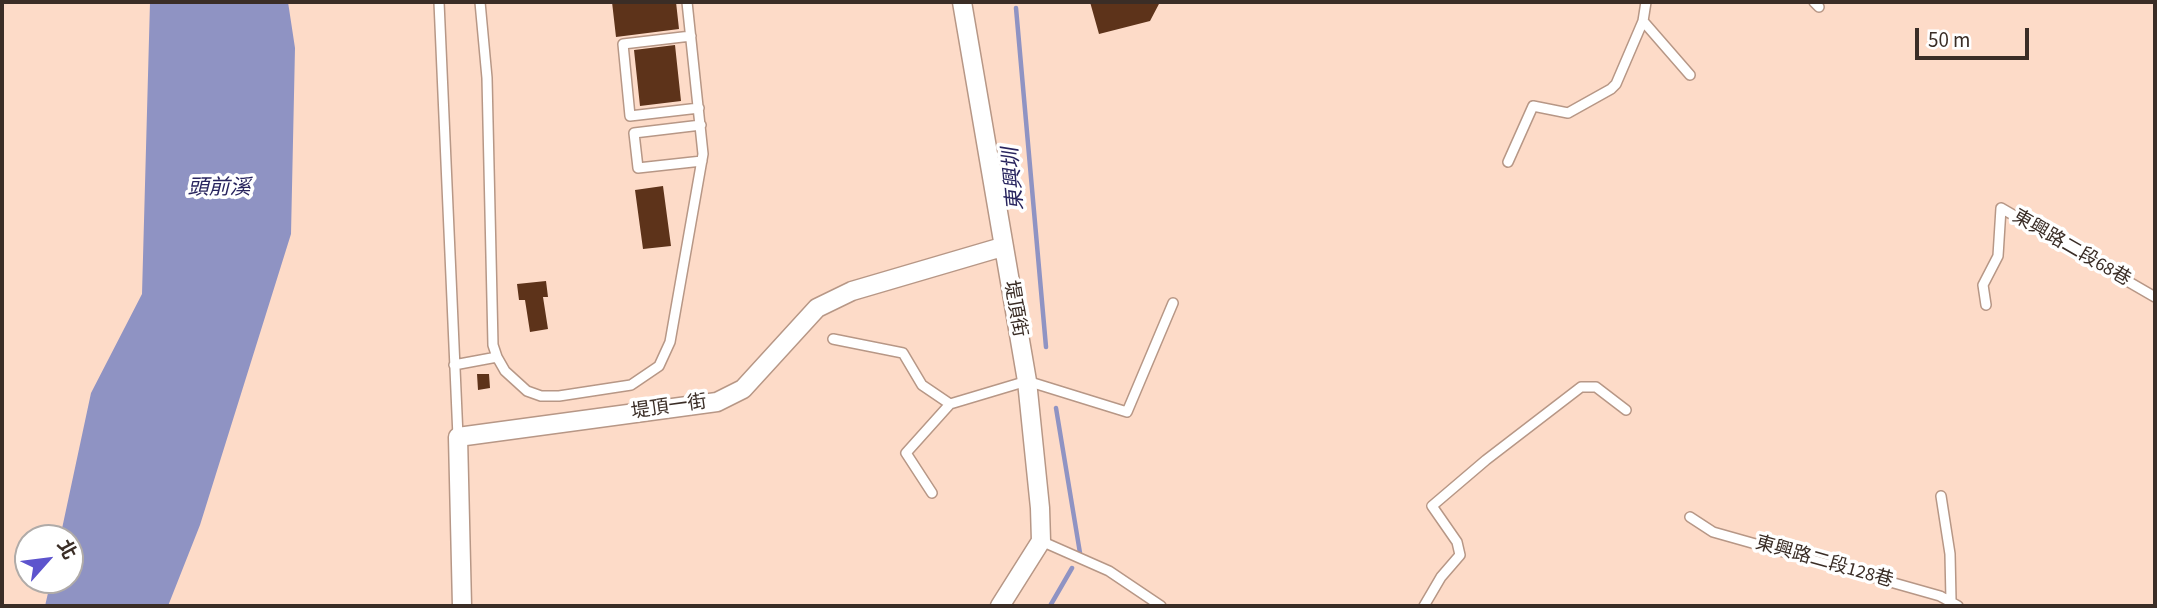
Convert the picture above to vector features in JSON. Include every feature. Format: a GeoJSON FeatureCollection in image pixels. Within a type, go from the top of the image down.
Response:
{"type":"FeatureCollection","features":[{"type":"Feature","properties":{"kind":"street","name":"堤頂街"},"geometry":{"type":"LineString","coordinates":[[962,2],[1027,381],[1041,541]]}},
{"type":"Feature","properties":{"kind":"street","name":"堤頂一街"},"geometry":{"type":"LineString","coordinates":[[458,438],[717,402],[743,389],[817,308],[852,291],[1002,247]]}},
{"type":"Feature","properties":{"kind":"street"},"geometry":{"type":"LineString","coordinates":[[458,438],[462,606]]}},
{"type":"Feature","properties":{"kind":"street"},"geometry":{"type":"LineString","coordinates":[[1000,606],[1041,541]]}},
{"type":"Feature","properties":{"kind":"lane"},"geometry":{"type":"LineString","coordinates":[[439,2],[458,438]]}},
{"type":"Feature","properties":{"kind":"lane"},"geometry":{"type":"LineString","coordinates":[[480,2],[487,78],[492,330],[497,357],[515,382],[527,391],[541,396],[559,396],[631,385],[659,366],[670,342],[702,161],[701,125],[687,2]]}},
{"type":"Feature","properties":{"kind":"lane"},"geometry":{"type":"LineString","coordinates":[[1508,162],[1533,106],[1568,113],[1616,84],[1643,21],[1646,2]]}},
{"type":"Feature","properties":{"kind":"lane"},"geometry":{"type":"LineString","coordinates":[[1643,21],[1690,75]]}},
{"type":"Feature","properties":{"kind":"lane"},"geometry":{"type":"LineString","coordinates":[[691,36],[623,44],[630,116],[699,108]]}},
{"type":"Feature","properties":{"kind":"lane"},"geometry":{"type":"LineString","coordinates":[[701,125],[634,133],[638,169],[702,161]]}},
{"type":"Feature","properties":{"kind":"lane","name":"東興路二段68巷"},"geometry":{"type":"LineString","coordinates":[[1986,304],[1983,285],[1998,256],[2001,208],[2155,297]]}},
{"type":"Feature","properties":{"kind":"lane"},"geometry":{"type":"LineString","coordinates":[[932,493],[906,453],[950,404],[1027,381],[1127,412],[1173,303]]}},
{"type":"Feature","properties":{"kind":"lane"},"geometry":{"type":"LineString","coordinates":[[833,339],[902,353],[922,385],[950,404]]}},
{"type":"Feature","properties":{"kind":"lane"},"geometry":{"type":"LineString","coordinates":[[454,365],[497,357]]}},
{"type":"Feature","properties":{"kind":"lane"},"geometry":{"type":"LineString","coordinates":[[1424,606],[1441,577],[1460,555],[1457,542],[1432,506],[1486,460],[1581,387],[1596,387],[1626,410]]}},
{"type":"Feature","properties":{"kind":"lane"},"geometry":{"type":"LineString","coordinates":[[1941,496],[1955,603]]}},
{"type":"Feature","properties":{"kind":"lane","name":"東興路二段128巷"},"geometry":{"type":"LineString","coordinates":[[1690,517],[1713,532],[1955,603]]}},
{"type":"Feature","properties":{"kind":"lane"},"geometry":{"type":"LineString","coordinates":[[1041,541],[1109,571],[1161,606]]}},
{"type":"Feature","properties":{"kind":"water","name":"頭前溪"},"geometry":{"type":"Polygon","coordinates":[[[150,2],[288,2],[295,48],[291,234],[200,525],[168,606],[45,606],[48,594],[84,594],[84,524],[63,524],[91,393],[142,294],[150,2]]]}},
{"type":"Feature","properties":{"kind":"building"},"geometry":{"type":"Polygon","coordinates":[[[612,2],[676,2],[679,29],[616,37],[612,2]]]}},
{"type":"Feature","properties":{"kind":"building"},"geometry":{"type":"Polygon","coordinates":[[[1090,2],[1160,2],[1150,21],[1099,34],[1090,2]]]}},
{"type":"Feature","properties":{"kind":"building"},"geometry":{"type":"Polygon","coordinates":[[[675,45],[681,101],[640,106],[634,50],[675,45]]]}},
{"type":"Feature","properties":{"kind":"building"},"geometry":{"type":"Polygon","coordinates":[[[663,186],[671,246],[643,249],[635,190],[663,186]]]}},
{"type":"Feature","properties":{"kind":"building"},"geometry":{"type":"Polygon","coordinates":[[[546,281],[548,297],[543,297],[548,329],[530,332],[525,300],[519,300],[517,284],[546,281]]]}},
{"type":"Feature","properties":{"kind":"building"},"geometry":{"type":"Polygon","coordinates":[[[477,374],[489,374],[490,388],[478,390],[477,374]]]}},
{"type":"Feature","properties":{"kind":"waterway","name":"東興圳"},"geometry":{"type":"LineString","coordinates":[[1016,8],[1046,347]]}},
{"type":"Feature","properties":{"kind":"waterway","name":"東興圳"},"geometry":{"type":"LineString","coordinates":[[1056,408],[1080,553]]}},
{"type":"Feature","properties":{"kind":"waterway","name":"東興圳"},"geometry":{"type":"LineString","coordinates":[[1050,606],[1072,568]]}}]}
